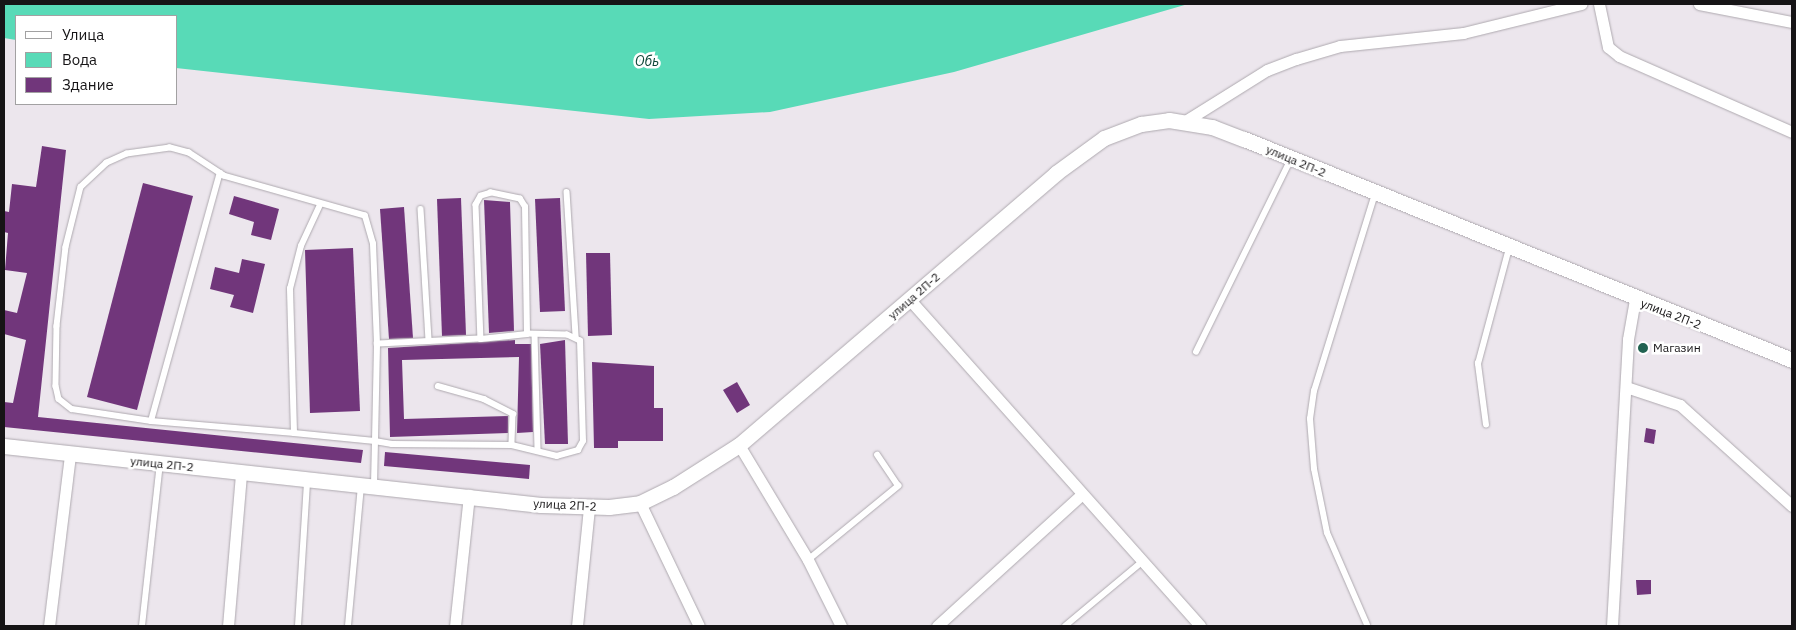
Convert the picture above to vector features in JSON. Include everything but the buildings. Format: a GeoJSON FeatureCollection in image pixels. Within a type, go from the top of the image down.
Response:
{"type":"FeatureCollection","features":[{"type":"Feature","properties":{"kind":"main road","name":"улица 2П-2"},"geometry":{"type":"LineString","coordinates":[[4,446],[241,473],[589,507],[640,503],[673,488],[739,445],[1056,173],[1104,138],[1142,124],[1187,120],[1291,159],[1635,300],[1792,360]]}},
{"type":"Feature","properties":{"kind":"street"},"geometry":{"type":"LineString","coordinates":[[1187,120],[1267,70],[1296,58],[1340,46],[1463,33],[1581,4]]}},
{"type":"Feature","properties":{"kind":"street"},"geometry":{"type":"LineString","coordinates":[[1599,4],[1608,47],[1619,56],[1792,132]]}},
{"type":"Feature","properties":{"kind":"street"},"geometry":{"type":"LineString","coordinates":[[1699,4],[1792,22]]}},
{"type":"Feature","properties":{"kind":"street"},"geometry":{"type":"LineString","coordinates":[[910,300],[1080,496],[1200,626]]}},
{"type":"Feature","properties":{"kind":"street"},"geometry":{"type":"LineString","coordinates":[[1612,626],[1626,387],[1635,300]]}},
{"type":"Feature","properties":{"kind":"street"},"geometry":{"type":"LineString","coordinates":[[1626,387],[1680,406],[1792,506]]}},
{"type":"Feature","properties":{"kind":"street"},"geometry":{"type":"LineString","coordinates":[[739,445],[808,560],[841,626]]}},
{"type":"Feature","properties":{"kind":"street"},"geometry":{"type":"LineString","coordinates":[[48,626],[70,455]]}},
{"type":"Feature","properties":{"kind":"street"},"geometry":{"type":"LineString","coordinates":[[228,626],[241,473]]}},
{"type":"Feature","properties":{"kind":"street"},"geometry":{"type":"LineString","coordinates":[[455,626],[469,495]]}},
{"type":"Feature","properties":{"kind":"street"},"geometry":{"type":"LineString","coordinates":[[937,626],[1080,496]]}},
{"type":"Feature","properties":{"kind":"street"},"geometry":{"type":"LineString","coordinates":[[640,503],[699,626]]}},
{"type":"Feature","properties":{"kind":"street"},"geometry":{"type":"LineString","coordinates":[[577,626],[589,507]]}},
{"type":"Feature","properties":{"kind":"lane"},"geometry":{"type":"LineString","coordinates":[[348,626],[375,441],[377,344],[369,226],[357,212],[320,205],[220,173],[189,153],[170,148],[127,154],[90,177],[76,200],[59,286],[59,398],[72,409],[93,415],[294,433],[375,441],[425,446],[512,444],[568,456],[583,441],[583,354],[576,337],[568,192]]}},
{"type":"Feature","properties":{"kind":"lane"},"geometry":{"type":"LineString","coordinates":[[1196,352],[1291,159]]}},
{"type":"Feature","properties":{"kind":"lane"},"geometry":{"type":"LineString","coordinates":[[151,421],[220,173]]}},
{"type":"Feature","properties":{"kind":"lane"},"geometry":{"type":"LineString","coordinates":[[481,338],[475,217],[481,196],[491,193],[512,195],[525,207],[527,334]]}},
{"type":"Feature","properties":{"kind":"lane"},"geometry":{"type":"LineString","coordinates":[[1367,625],[1327,534],[1314,469],[1310,419],[1314,391],[1375,194]]}},
{"type":"Feature","properties":{"kind":"lane"},"geometry":{"type":"LineString","coordinates":[[294,433],[290,289],[300,246],[320,205]]}},
{"type":"Feature","properties":{"kind":"lane"},"geometry":{"type":"LineString","coordinates":[[421,209],[429,341]]}},
{"type":"Feature","properties":{"kind":"lane"},"geometry":{"type":"LineString","coordinates":[[1486,425],[1478,364],[1509,248]]}},
{"type":"Feature","properties":{"kind":"lane"},"geometry":{"type":"LineString","coordinates":[[377,344],[527,334],[576,337]]}},
{"type":"Feature","properties":{"kind":"lane"},"geometry":{"type":"LineString","coordinates":[[535,334],[538,451]]}},
{"type":"Feature","properties":{"kind":"lane"},"geometry":{"type":"LineString","coordinates":[[438,386],[484,399],[513,414],[512,444]]}},
{"type":"Feature","properties":{"kind":"lane"},"geometry":{"type":"LineString","coordinates":[[808,560],[898,486],[877,455]]}},
{"type":"Feature","properties":{"kind":"lane"},"geometry":{"type":"LineString","coordinates":[[142,626],[160,463]]}},
{"type":"Feature","properties":{"kind":"lane"},"geometry":{"type":"LineString","coordinates":[[298,626],[307,479]]}},
{"type":"Feature","properties":{"kind":"lane"},"geometry":{"type":"LineString","coordinates":[[1065,626],[1142,561]]}},
{"type":"Feature","properties":{"kind":"water","name":"Обь"},"geometry":{"type":"Polygon","coordinates":[[[4,4],[1188,4],[954,72],[770,112],[649,119],[178,68],[178,15],[15,15],[15,40],[4,38],[4,4]]]}},
{"type":"Feature","properties":{"kind":"place","name":"Магазин"},"geometry":{"type":"Point","coordinates":[1643,348]}}]}
